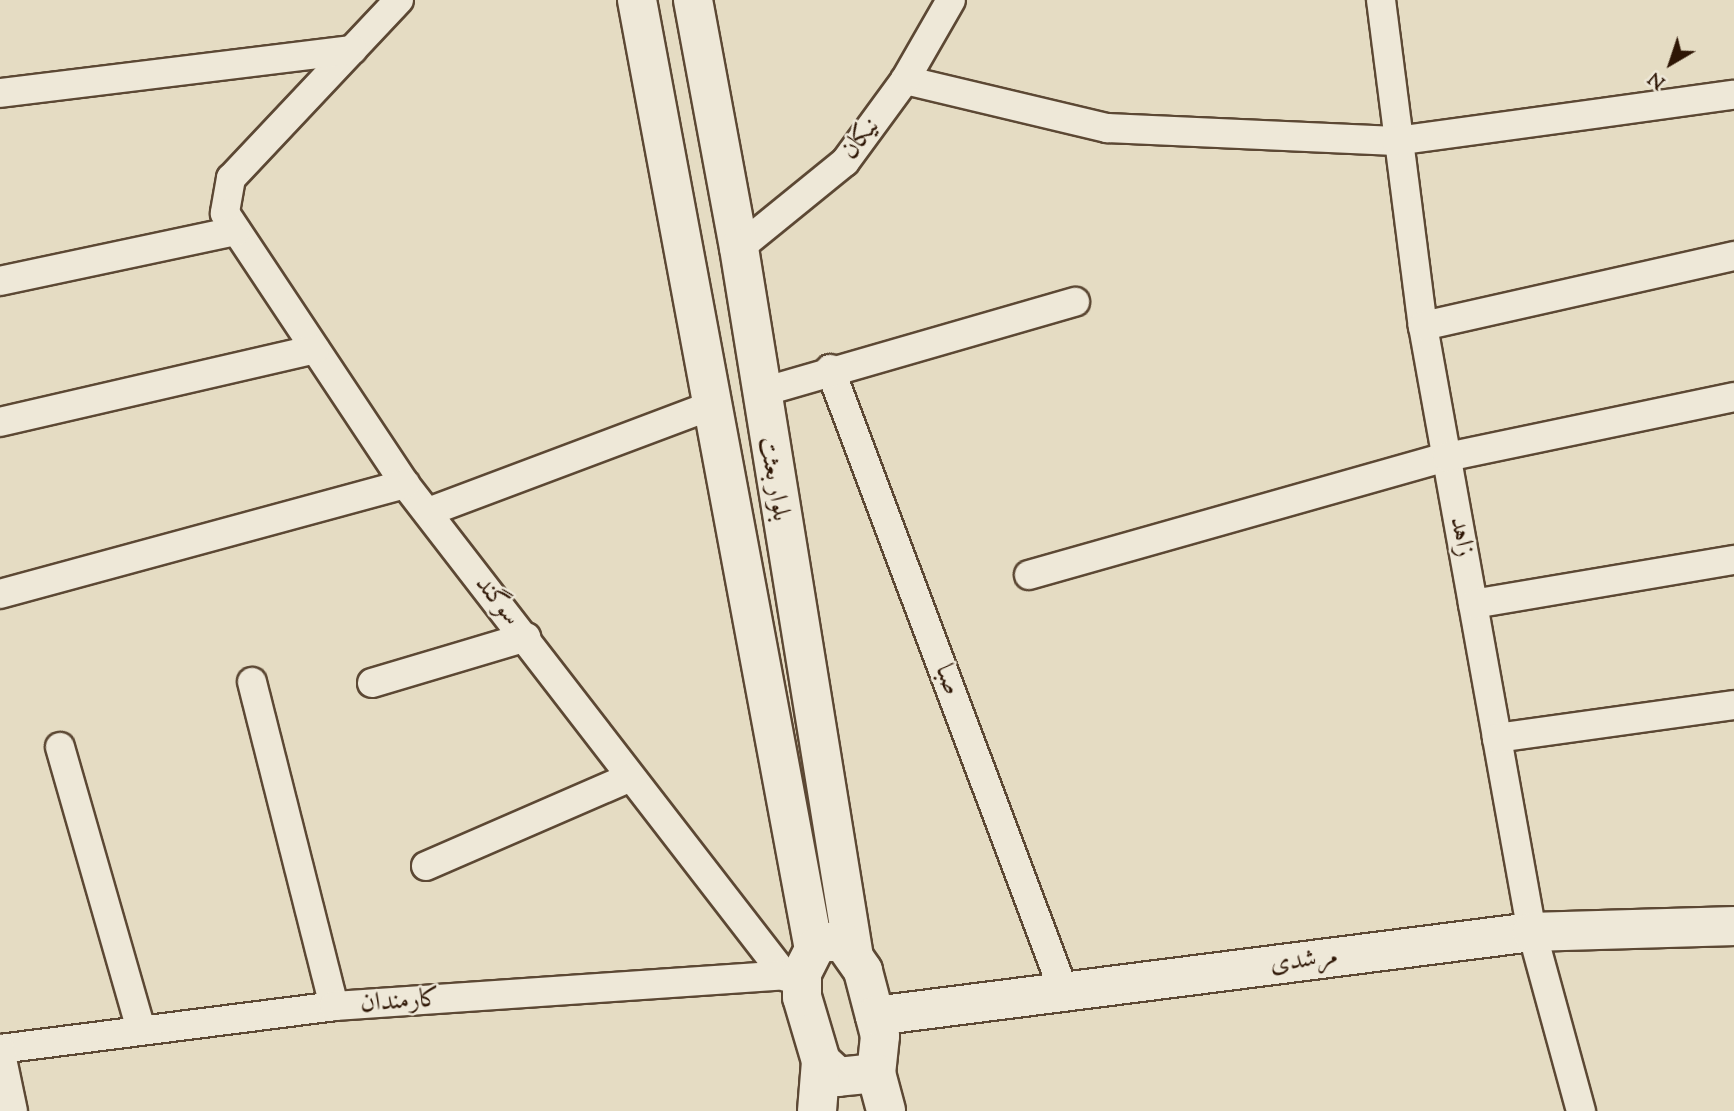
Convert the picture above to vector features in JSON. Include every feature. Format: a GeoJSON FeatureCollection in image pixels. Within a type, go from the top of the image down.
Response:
{"type":"FeatureCollection","features":[{"type":"Feature","properties":{"kind":"main road","name":"بلوار بعثت"},"geometry":{"type":"LineString","coordinates":[[637,0],[712,405],[801,967],[802,997],[821,1062]]}},
{"type":"Feature","properties":{"kind":"main road","name":"بلوار بعثت"},"geometry":{"type":"LineString","coordinates":[[693,0],[739,248],[759,393],[854,957],[863,971],[880,1036],[876,1073]]}},
{"type":"Feature","properties":{"kind":"main road","name":"مرشدی"},"geometry":{"type":"LineString","coordinates":[[875,1016],[1532,932],[1734,926]]}},
{"type":"Feature","properties":{"kind":"main road"},"geometry":{"type":"LineString","coordinates":[[801,967],[823,942],[844,942],[854,957]]}},
{"type":"Feature","properties":{"kind":"main road"},"geometry":{"type":"LineString","coordinates":[[821,1062],[838,1077],[849,1079],[876,1073],[886,1111]]}},
{"type":"Feature","properties":{"kind":"main road"},"geometry":{"type":"LineString","coordinates":[[817,1111],[821,1062]]}},
{"type":"Feature","properties":{"kind":"street"},"geometry":{"type":"LineString","coordinates":[[0,281],[231,222],[231,178],[399,0]]}},
{"type":"Feature","properties":{"kind":"street","name":"نیکان"},"geometry":{"type":"LineString","coordinates":[[739,248],[845,162],[905,80],[951,0]]}},
{"type":"Feature","properties":{"kind":"street","name":"زاهد"},"geometry":{"type":"LineString","coordinates":[[1381,0],[1396,141],[1423,326],[1497,738],[1532,932],[1581,1111]]}},
{"type":"Feature","properties":{"kind":"street"},"geometry":{"type":"LineString","coordinates":[[0,93],[352,51]]}},
{"type":"Feature","properties":{"kind":"street"},"geometry":{"type":"LineString","coordinates":[[905,80],[1107,128],[1396,141],[1734,94]]}},
{"type":"Feature","properties":{"kind":"street","name":"سوگند"},"geometry":{"type":"LineString","coordinates":[[231,222],[405,484],[526,637],[631,777],[801,967]]}},
{"type":"Feature","properties":{"kind":"street"},"geometry":{"type":"LineString","coordinates":[[1423,326],[1734,256]]}},
{"type":"Feature","properties":{"kind":"street"},"geometry":{"type":"LineString","coordinates":[[759,393],[830,369],[1075,302]]}},
{"type":"Feature","properties":{"kind":"street"},"geometry":{"type":"LineString","coordinates":[[0,422],[315,349]]}},
{"type":"Feature","properties":{"kind":"street","name":"صبا"},"geometry":{"type":"LineString","coordinates":[[830,369],[1064,992]]}},
{"type":"Feature","properties":{"kind":"street"},"geometry":{"type":"LineString","coordinates":[[1030,575],[1447,457],[1734,397]]}},
{"type":"Feature","properties":{"kind":"street"},"geometry":{"type":"LineString","coordinates":[[428,513],[712,405]]}},
{"type":"Feature","properties":{"kind":"street"},"geometry":{"type":"LineString","coordinates":[[0,594],[405,484]]}},
{"type":"Feature","properties":{"kind":"street"},"geometry":{"type":"LineString","coordinates":[[1473,604],[1734,560]]}},
{"type":"Feature","properties":{"kind":"street"},"geometry":{"type":"LineString","coordinates":[[372,683],[526,637]]}},
{"type":"Feature","properties":{"kind":"street"},"geometry":{"type":"LineString","coordinates":[[252,682],[334,1006]]}},
{"type":"Feature","properties":{"kind":"street"},"geometry":{"type":"LineString","coordinates":[[1497,738],[1734,705]]}},
{"type":"Feature","properties":{"kind":"street"},"geometry":{"type":"LineString","coordinates":[[60,747],[141,1029]]}},
{"type":"Feature","properties":{"kind":"street"},"geometry":{"type":"LineString","coordinates":[[426,866],[631,777]]}},
{"type":"Feature","properties":{"kind":"street","name":"کارمندان"},"geometry":{"type":"LineString","coordinates":[[0,1049],[334,1006],[801,967]]}},
{"type":"Feature","properties":{"kind":"street"},"geometry":{"type":"LineString","coordinates":[[0,1049],[13,1111]]}}]}
